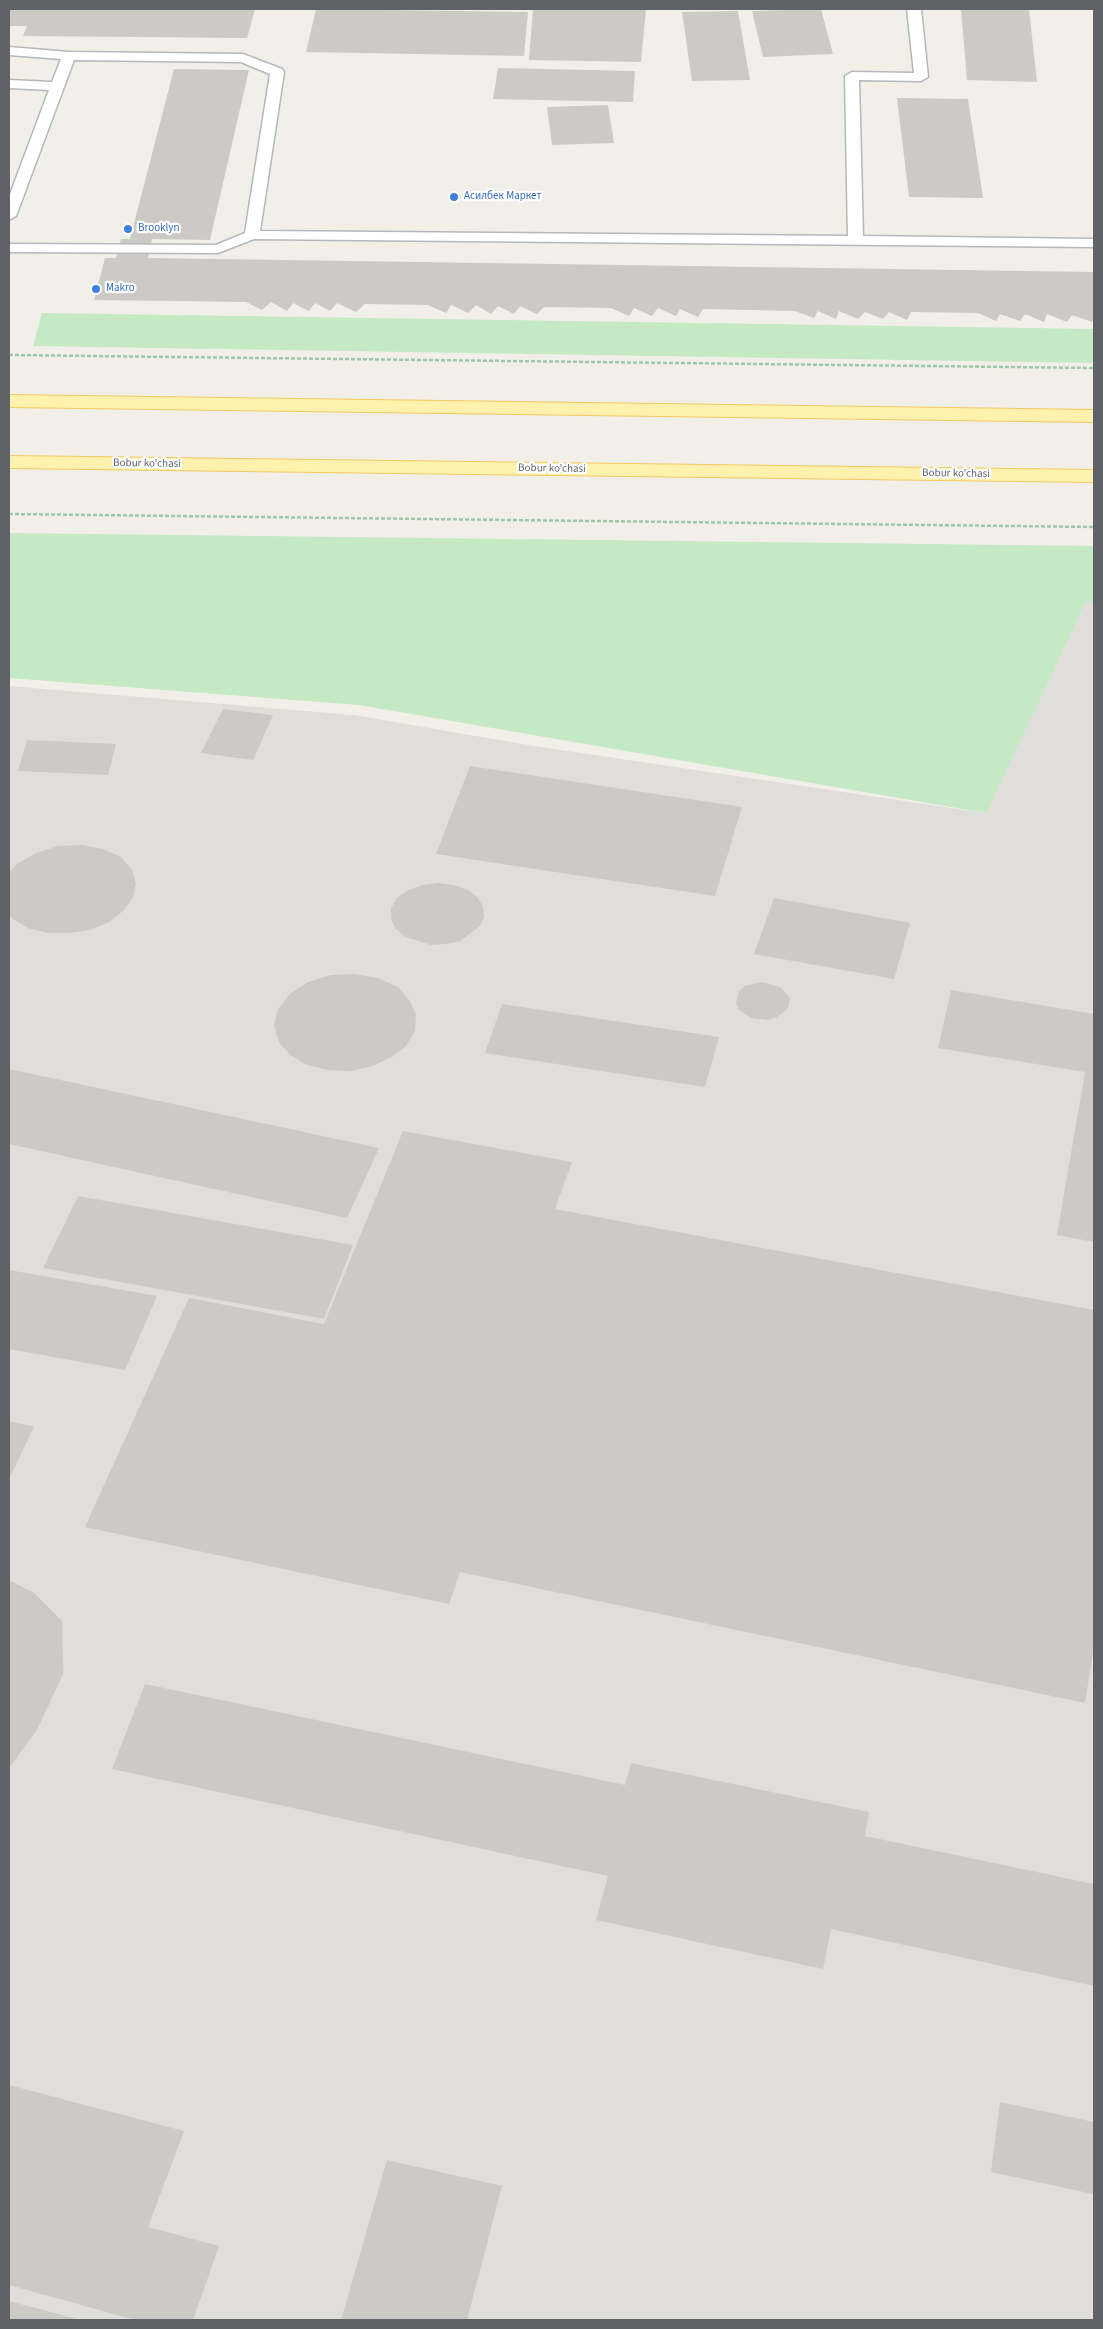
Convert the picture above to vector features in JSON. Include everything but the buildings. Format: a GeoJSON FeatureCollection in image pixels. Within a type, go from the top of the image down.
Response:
{"type":"FeatureCollection","features":[{"type":"Feature","properties":{"kind":"main road"},"geometry":{"type":"LineString","coordinates":[[9,401],[1094,416]]}},
{"type":"Feature","properties":{"kind":"main road","name":"Bobur ko'chasi"},"geometry":{"type":"LineString","coordinates":[[9,462],[1094,476]]}},
{"type":"Feature","properties":{"kind":"lane"},"geometry":{"type":"LineString","coordinates":[[856,240],[852,76],[922,77],[914,9]]}},
{"type":"Feature","properties":{"kind":"lane"},"geometry":{"type":"LineString","coordinates":[[9,51],[69,56],[243,58],[277,72],[252,235]]}},
{"type":"Feature","properties":{"kind":"lane"},"geometry":{"type":"LineString","coordinates":[[9,216],[69,56]]}},
{"type":"Feature","properties":{"kind":"lane"},"geometry":{"type":"LineString","coordinates":[[9,84],[58,86]]}},
{"type":"Feature","properties":{"kind":"lane"},"geometry":{"type":"LineString","coordinates":[[9,167],[27,167]]}},
{"type":"Feature","properties":{"kind":"lane"},"geometry":{"type":"LineString","coordinates":[[9,248],[218,249],[252,235],[1094,243]]}},
{"type":"Feature","properties":{"kind":"path"},"geometry":{"type":"LineString","coordinates":[[9,355],[1094,368]]}},
{"type":"Feature","properties":{"kind":"path"},"geometry":{"type":"LineString","coordinates":[[9,514],[1094,527]]}},
{"type":"Feature","properties":{"kind":"shaded area"},"geometry":{"type":"Polygon","coordinates":[[[1086,602],[1094,603],[1094,2320],[9,2320],[9,686],[354,715],[534,746],[985,813],[1086,602]]]}},
{"type":"Feature","properties":{"kind":"green space"},"geometry":{"type":"Polygon","coordinates":[[[42,313],[1094,329],[1094,363],[33,346],[42,313]]]}},
{"type":"Feature","properties":{"kind":"green space"},"geometry":{"type":"Polygon","coordinates":[[[9,533],[1094,546],[1094,603],[1086,602],[986,813],[359,705],[9,678],[9,533]]]}},
{"type":"Feature","properties":{"kind":"place","name":"Асилбек Маркет"},"geometry":{"type":"Point","coordinates":[454,197]}},
{"type":"Feature","properties":{"kind":"place","name":"Brooklyn"},"geometry":{"type":"Point","coordinates":[128,229]}},
{"type":"Feature","properties":{"kind":"place","name":"Makro"},"geometry":{"type":"Point","coordinates":[96,289]}}]}
